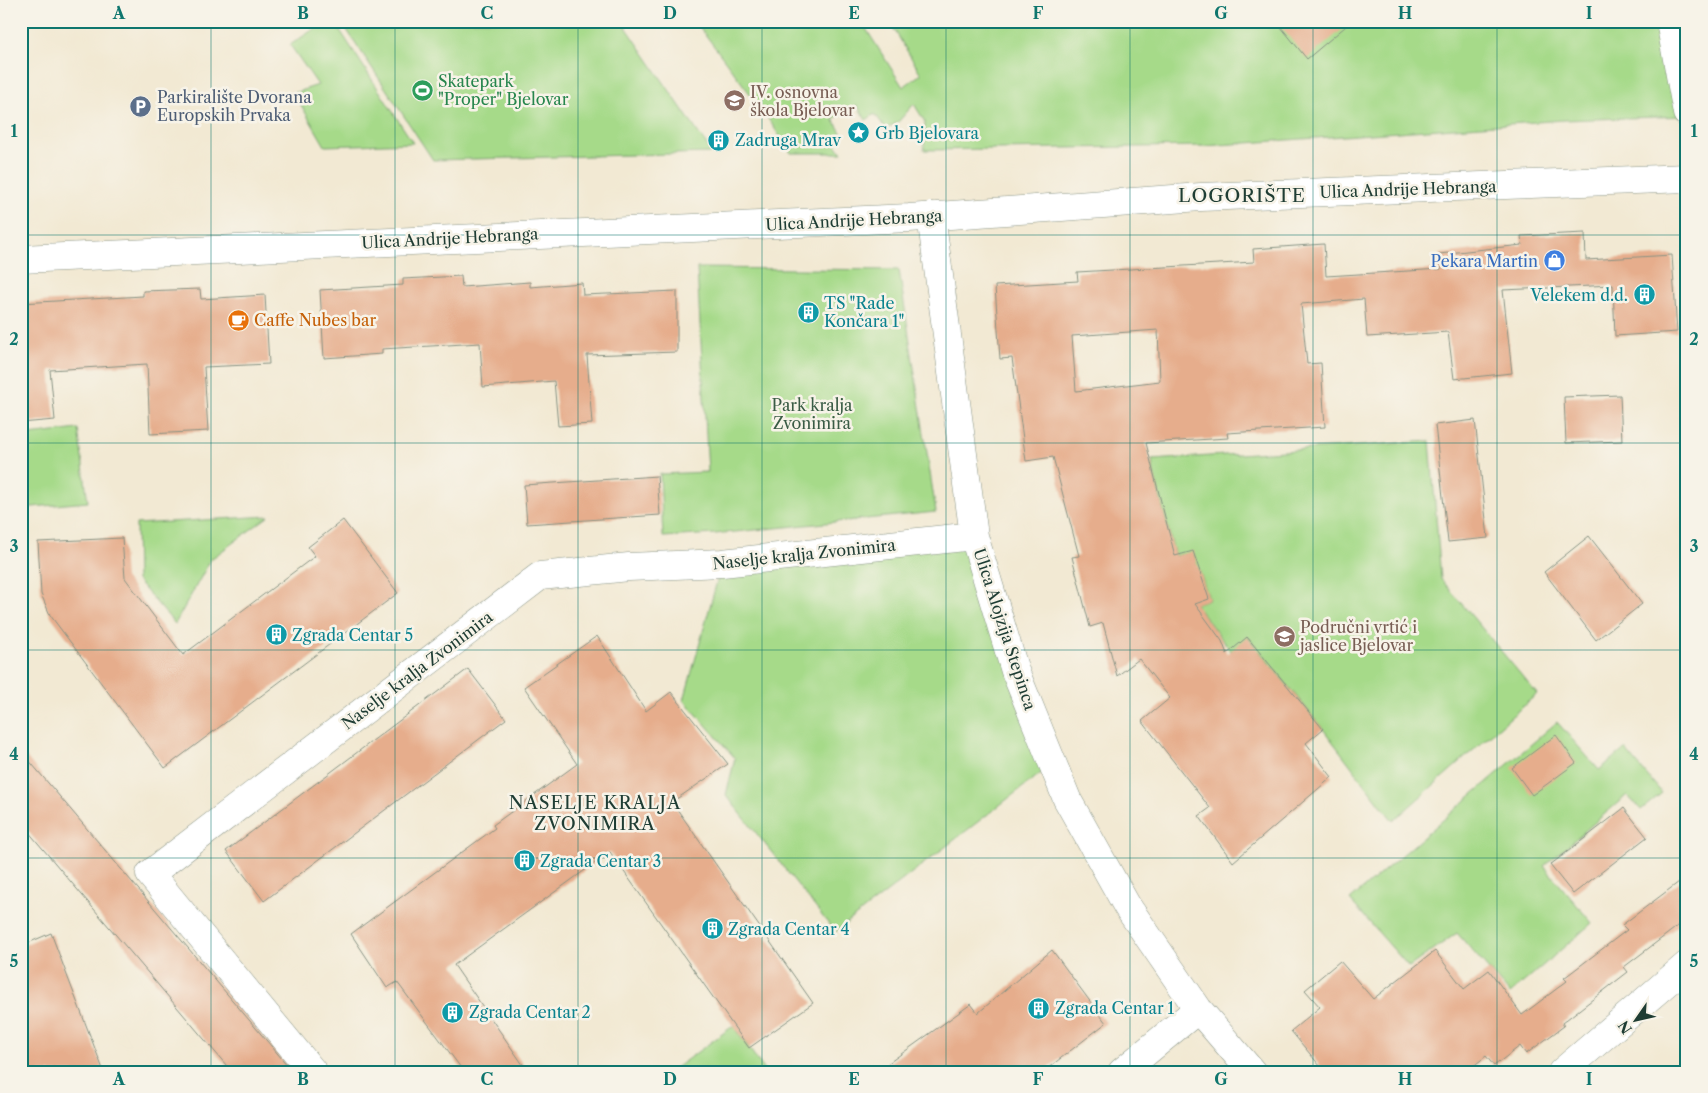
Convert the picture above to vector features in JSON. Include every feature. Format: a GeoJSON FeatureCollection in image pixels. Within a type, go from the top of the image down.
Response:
{"type":"FeatureCollection","features":[{"type":"Feature","properties":{"kind":"street"},"geometry":{"type":"LineString","coordinates":[[1670,21],[1687,113]]}},
{"type":"Feature","properties":{"kind":"street","name":"Ulica Andrije Hebranga"},"geometry":{"type":"LineString","coordinates":[[21,259],[931,216],[1201,197],[1687,178]]}},
{"type":"Feature","properties":{"kind":"street","name":"Ulica Alojzija Stepinca"},"geometry":{"type":"LineString","coordinates":[[931,216],[974,536],[1016,671],[1068,800],[1127,906],[1198,1009],[1252,1072]]}},
{"type":"Feature","properties":{"kind":"street","name":"Naselje kralja Zvonimira"},"geometry":{"type":"LineString","coordinates":[[313,1072],[150,874],[540,576],[629,567],[722,564],[974,536]]}},
{"type":"Feature","properties":{"kind":"street"},"geometry":{"type":"LineString","coordinates":[[1562,1072],[1687,965]]}},
{"type":"Feature","properties":{"kind":"street"},"geometry":{"type":"LineString","coordinates":[[1122,1072],[1198,1009]]}},
{"type":"Feature","properties":{"kind":"green space"},"geometry":{"type":"Polygon","coordinates":[[[326,21],[334,21],[413,143],[325,146],[294,93],[318,85],[290,45],[326,21]]]}},
{"type":"Feature","properties":{"kind":"green space"},"geometry":{"type":"Polygon","coordinates":[[[341,21],[622,21],[712,153],[433,160],[341,21]]]}},
{"type":"Feature","properties":{"kind":"green space"},"geometry":{"type":"Polygon","coordinates":[[[695,21],[861,21],[903,87],[921,74],[889,21],[1687,21],[1687,116],[1564,120],[1205,146],[924,150],[925,122],[914,104],[898,122],[886,129],[875,114],[866,120],[857,105],[833,119],[842,134],[833,140],[842,153],[791,153],[763,111],[695,21]]]}},
{"type":"Feature","properties":{"kind":"green space","name":"Park kralja Zvonimira"},"geometry":{"type":"Polygon","coordinates":[[[697,268],[899,270],[936,512],[715,534],[663,537],[660,474],[708,472],[697,268]]]}},
{"type":"Feature","properties":{"kind":"green space"},"geometry":{"type":"Polygon","coordinates":[[[78,429],[88,502],[21,508],[21,436],[78,429]]]}},
{"type":"Feature","properties":{"kind":"green space"},"geometry":{"type":"Polygon","coordinates":[[[1430,441],[1441,579],[1537,694],[1393,821],[1323,729],[1248,637],[1231,651],[1195,604],[1209,599],[1193,552],[1175,556],[1152,460],[1430,441]]]}},
{"type":"Feature","properties":{"kind":"green space"},"geometry":{"type":"Polygon","coordinates":[[[269,516],[211,559],[175,624],[137,580],[136,524],[269,516]]]}},
{"type":"Feature","properties":{"kind":"green space"},"geometry":{"type":"Polygon","coordinates":[[[974,536],[1053,764],[835,932],[726,795],[735,758],[684,700],[722,563],[974,536]]]}},
{"type":"Feature","properties":{"kind":"green space"},"geometry":{"type":"Polygon","coordinates":[[[1557,722],[1599,770],[1625,749],[1662,793],[1641,810],[1627,795],[1544,866],[1592,923],[1510,994],[1457,933],[1409,967],[1350,900],[1557,722]]]}},
{"type":"Feature","properties":{"kind":"green space"},"geometry":{"type":"Polygon","coordinates":[[[733,1026],[766,1072],[670,1072],[733,1026]]]}},
{"type":"Feature","properties":{"kind":"building"},"geometry":{"type":"Polygon","coordinates":[[[1276,21],[1352,21],[1307,59],[1276,21]]]}},
{"type":"Feature","properties":{"kind":"building"},"geometry":{"type":"Polygon","coordinates":[[[1585,233],[1586,260],[1672,255],[1677,332],[1615,336],[1613,285],[1503,290],[1512,373],[1454,379],[1448,332],[1367,337],[1364,299],[1301,304],[1307,364],[1321,363],[1325,427],[1227,433],[1228,438],[1146,443],[1175,556],[1193,551],[1209,599],[1195,604],[1222,641],[1227,654],[1247,637],[1323,729],[1306,743],[1332,777],[1233,862],[1199,816],[1210,808],[1142,721],[1170,698],[1139,659],[1117,676],[1103,623],[1090,627],[1072,557],[1079,556],[1053,457],[1026,461],[1012,358],[1000,359],[995,286],[1078,281],[1077,272],[1254,262],[1253,249],[1324,244],[1326,276],[1441,269],[1439,254],[1522,245],[1521,236],[1585,233]],[[1158,330],[1072,336],[1076,391],[1160,381],[1158,330]]]}},
{"type":"Feature","properties":{"kind":"building"},"geometry":{"type":"Polygon","coordinates":[[[461,276],[462,287],[530,282],[530,287],[582,283],[583,295],[677,291],[677,352],[587,355],[592,424],[558,426],[554,381],[483,387],[480,343],[382,349],[382,354],[324,358],[320,290],[403,285],[403,279],[461,276]]]}},
{"type":"Feature","properties":{"kind":"building"},"geometry":{"type":"Polygon","coordinates":[[[200,289],[201,299],[265,295],[269,364],[204,367],[208,431],[150,434],[147,364],[50,370],[55,420],[21,423],[21,303],[143,296],[143,291],[200,289]]]}},
{"type":"Feature","properties":{"kind":"building"},"geometry":{"type":"Polygon","coordinates":[[[1620,395],[1622,441],[1566,443],[1564,397],[1620,395]]]}},
{"type":"Feature","properties":{"kind":"building"},"geometry":{"type":"Polygon","coordinates":[[[1475,420],[1488,538],[1448,542],[1435,425],[1475,420]]]}},
{"type":"Feature","properties":{"kind":"building"},"geometry":{"type":"Polygon","coordinates":[[[657,476],[660,515],[527,524],[524,485],[657,476]]]}},
{"type":"Feature","properties":{"kind":"building","name":"Zgrada Centar 5"},"geometry":{"type":"Polygon","coordinates":[[[343,520],[398,593],[165,768],[50,615],[41,594],[38,542],[122,538],[125,578],[183,655],[315,556],[308,547],[343,520]]]}},
{"type":"Feature","properties":{"kind":"building"},"geometry":{"type":"Polygon","coordinates":[[[1589,536],[1642,604],[1596,640],[1544,572],[1589,536]]]}},
{"type":"Feature","properties":{"kind":"building"},"geometry":{"type":"Polygon","coordinates":[[[597,636],[646,711],[671,692],[728,764],[672,802],[813,1003],[749,1048],[610,852],[454,965],[528,1072],[464,1072],[397,982],[387,988],[351,934],[495,828],[493,825],[577,764],[524,687],[597,636]]]}},
{"type":"Feature","properties":{"kind":"building"},"geometry":{"type":"Polygon","coordinates":[[[468,669],[506,719],[264,901],[226,851],[468,669]]]}},
{"type":"Feature","properties":{"kind":"building"},"geometry":{"type":"Polygon","coordinates":[[[1556,735],[1576,763],[1532,795],[1512,768],[1556,735]]]}},
{"type":"Feature","properties":{"kind":"building"},"geometry":{"type":"Polygon","coordinates":[[[21,751],[293,1072],[232,1072],[21,823],[21,751]]]}},
{"type":"Feature","properties":{"kind":"building"},"geometry":{"type":"Polygon","coordinates":[[[1624,808],[1647,837],[1573,894],[1550,865],[1624,808]]]}},
{"type":"Feature","properties":{"kind":"building"},"geometry":{"type":"Polygon","coordinates":[[[1687,876],[1687,919],[1624,967],[1628,972],[1562,1023],[1564,1026],[1526,1054],[1520,1046],[1494,1066],[1486,1056],[1466,1072],[1325,1072],[1291,1031],[1320,1007],[1305,990],[1340,961],[1373,999],[1435,951],[1464,989],[1489,970],[1522,1015],[1567,981],[1564,978],[1627,930],[1622,925],[1687,876]]]}},
{"type":"Feature","properties":{"kind":"building"},"geometry":{"type":"Polygon","coordinates":[[[51,933],[104,1072],[21,1072],[21,946],[51,933]]]}},
{"type":"Feature","properties":{"kind":"building","name":"Zgrada Centar 1"},"geometry":{"type":"Polygon","coordinates":[[[1052,950],[1106,1023],[1043,1072],[876,1072],[971,1004],[978,1013],[1052,950]]]}},
{"type":"Feature","properties":{"kind":"place","name":"Skatepark \"Proper\" Bjelovar"},"geometry":{"type":"Point","coordinates":[422,90]}},
{"type":"Feature","properties":{"kind":"place","name":"IV. osnovna škola Bjelovar"},"geometry":{"type":"Point","coordinates":[734,101]}},
{"type":"Feature","properties":{"kind":"place","name":"Parkiralište Dvorana Europskih Prvaka"},"geometry":{"type":"Point","coordinates":[141,106]}},
{"type":"Feature","properties":{"kind":"place","name":"Grb Bjelovara"},"geometry":{"type":"Point","coordinates":[859,133]}},
{"type":"Feature","properties":{"kind":"place","name":"Zadruga Mrav"},"geometry":{"type":"Point","coordinates":[719,140]}},
{"type":"Feature","properties":{"kind":"place","name":"Pekara Martin"},"geometry":{"type":"Point","coordinates":[1554,261]}},
{"type":"Feature","properties":{"kind":"place","name":"Velekem d.d."},"geometry":{"type":"Point","coordinates":[1644,295]}},
{"type":"Feature","properties":{"kind":"place","name":"TS \"Rade Končara 1\""},"geometry":{"type":"Point","coordinates":[808,312]}},
{"type":"Feature","properties":{"kind":"place","name":"Caffe Nubes bar"},"geometry":{"type":"Point","coordinates":[238,320]}},
{"type":"Feature","properties":{"kind":"place","name":"Zgrada Centar 5"},"geometry":{"type":"Point","coordinates":[276,635]}},
{"type":"Feature","properties":{"kind":"place","name":"Područni vrtić i jaslice Bjelovar"},"geometry":{"type":"Point","coordinates":[1284,636]}},
{"type":"Feature","properties":{"kind":"place","name":"Zgrada Centar 3"},"geometry":{"type":"Point","coordinates":[524,861]}},
{"type":"Feature","properties":{"kind":"place","name":"Zgrada Centar 4"},"geometry":{"type":"Point","coordinates":[712,929]}},
{"type":"Feature","properties":{"kind":"place","name":"Zgrada Centar 1"},"geometry":{"type":"Point","coordinates":[1039,1008]}},
{"type":"Feature","properties":{"kind":"place","name":"Zgrada Centar 2"},"geometry":{"type":"Point","coordinates":[453,1012]}},
{"type":"Feature","properties":{"kind":"district","name":"LOGORIŠTE"},"geometry":{"type":"Point","coordinates":[1242,195]}},
{"type":"Feature","properties":{"kind":"district","name":"NASELJE KRALJA ZVONIMIRA"},"geometry":{"type":"Point","coordinates":[595,813]}}]}
